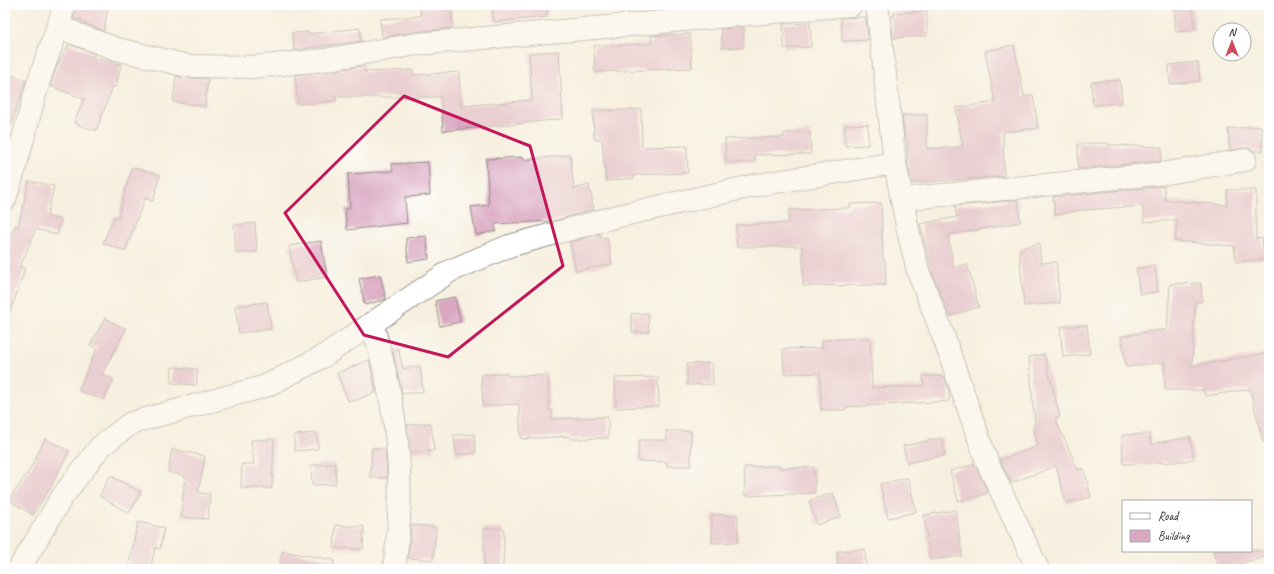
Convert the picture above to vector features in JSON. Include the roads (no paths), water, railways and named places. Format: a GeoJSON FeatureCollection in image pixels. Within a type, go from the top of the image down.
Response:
{"type":"FeatureCollection","features":[{"type":"Feature","properties":{"kind":"street"},"geometry":{"type":"LineString","coordinates":[[5,199],[19,158],[38,83],[59,26],[64,5]]}},
{"type":"Feature","properties":{"kind":"street"},"geometry":{"type":"LineString","coordinates":[[59,26],[117,49],[188,66],[253,67],[324,60],[417,44],[851,5]]}},
{"type":"Feature","properties":{"kind":"street"},"geometry":{"type":"LineString","coordinates":[[877,5],[895,163],[918,271],[943,335],[987,462],[1038,569]]}},
{"type":"Feature","properties":{"kind":"street"},"geometry":{"type":"LineString","coordinates":[[902,199],[1167,173],[1245,160]]}},
{"type":"Feature","properties":{"kind":"street"},"geometry":{"type":"LineString","coordinates":[[19,569],[62,497],[100,447],[131,423],[266,386],[322,357],[450,270],[509,246],[614,217],[757,185],[895,163]]}},
{"type":"Feature","properties":{"kind":"street"},"geometry":{"type":"LineString","coordinates":[[372,323],[385,370],[397,432],[401,487],[394,569]]}}]}
